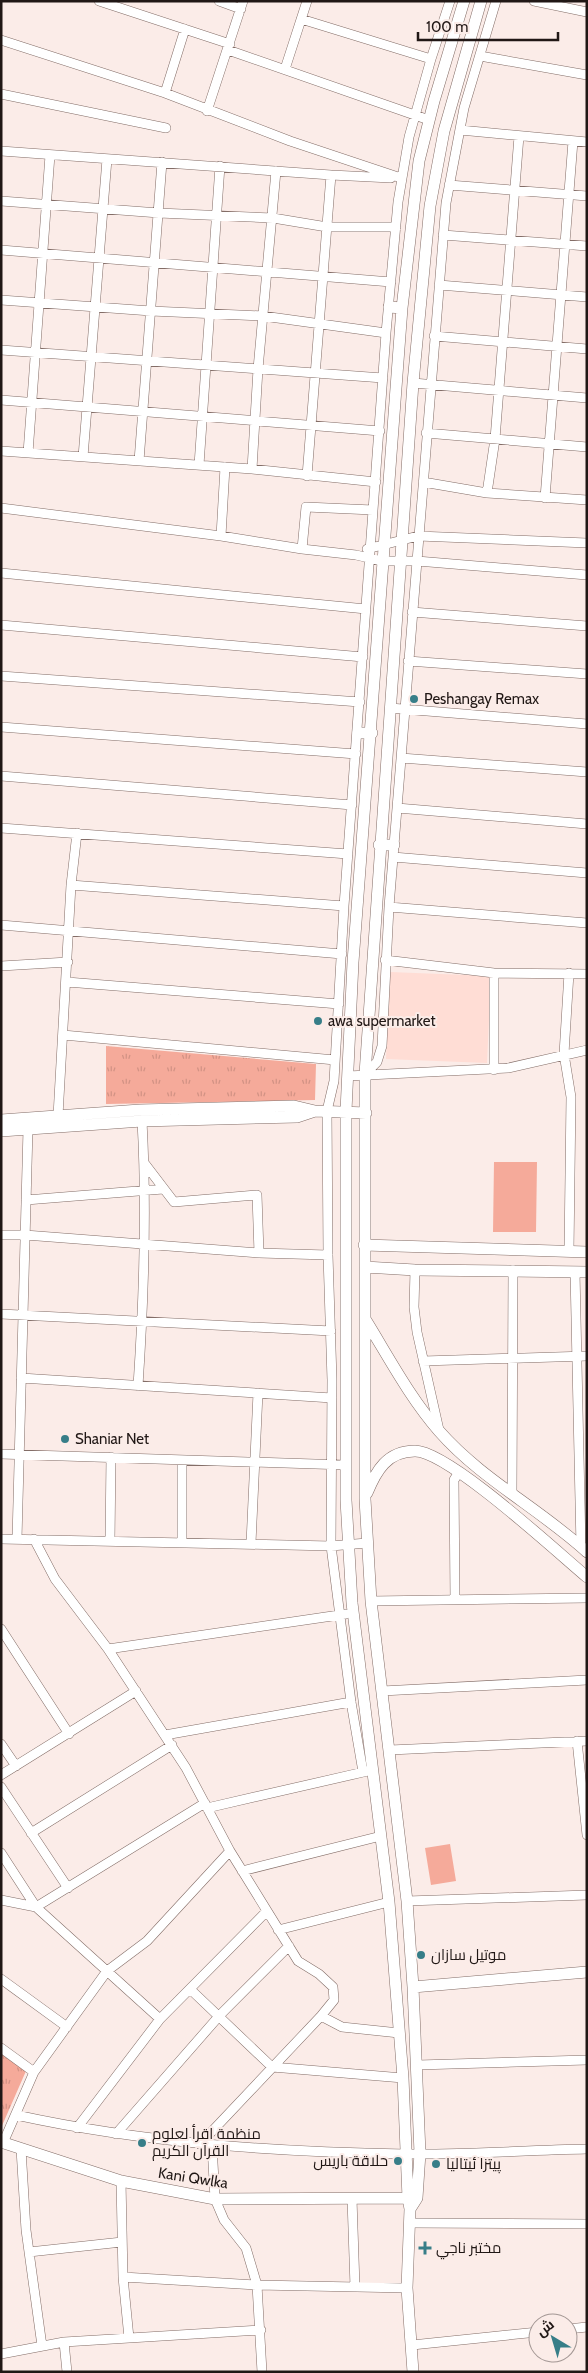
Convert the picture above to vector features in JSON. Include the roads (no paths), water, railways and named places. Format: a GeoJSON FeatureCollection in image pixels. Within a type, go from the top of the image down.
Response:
{"type":"FeatureCollection","features":[{"type":"Feature","properties":{"kind":"main road"},"geometry":{"type":"LineString","coordinates":[[412,2202],[406,2154],[403,2078],[389,1902],[381,1836],[368,1771],[348,1545],[346,1465],[346,1111],[348,1076],[346,959],[372,733],[382,561],[402,308],[415,188],[429,120],[464,1]]}},
{"type":"Feature","properties":{"kind":"main road"},"geometry":{"type":"LineString","coordinates":[[413,2372],[407,2288],[412,2202],[420,2153],[418,2065],[407,1901],[390,1750],[370,1602],[365,1499],[364,1245],[366,1113],[364,1074],[379,845],[402,561],[413,383],[434,181],[450,106],[481,1]]}},
{"type":"Feature","properties":{"kind":"main road"},"geometry":{"type":"LineString","coordinates":[[389,307],[402,308]]}},
{"type":"Feature","properties":{"kind":"main road"},"geometry":{"type":"LineString","coordinates":[[358,733],[372,733]]}},
{"type":"Feature","properties":{"kind":"main road"},"geometry":{"type":"LineString","coordinates":[[379,845],[394,845]]}},
{"type":"Feature","properties":{"kind":"main road"},"geometry":{"type":"LineString","coordinates":[[1,1120],[140,1110],[294,1106],[315,1111],[366,1113]]}},
{"type":"Feature","properties":{"kind":"main road"},"geometry":{"type":"LineString","coordinates":[[1,1131],[142,1121],[297,1118],[315,1111]]}},
{"type":"Feature","properties":{"kind":"main road"},"geometry":{"type":"LineString","coordinates":[[364,1245],[587,1252]]}},
{"type":"Feature","properties":{"kind":"main road"},"geometry":{"type":"LineString","coordinates":[[365,1267],[415,1270],[581,1272]]}},
{"type":"Feature","properties":{"kind":"main road"},"geometry":{"type":"LineString","coordinates":[[365,1318],[422,1411],[440,1432],[482,1469],[584,1549]]}},
{"type":"Feature","properties":{"kind":"main road"},"geometry":{"type":"LineString","coordinates":[[365,1499],[374,1475],[382,1464],[396,1454],[416,1451],[439,1458],[471,1481],[587,1577]]}},
{"type":"Feature","properties":{"kind":"main road"},"geometry":{"type":"LineString","coordinates":[[471,1481],[482,1469]]}},
{"type":"Feature","properties":{"kind":"main road"},"geometry":{"type":"LineString","coordinates":[[413,1987],[587,1972]]}},
{"type":"Feature","properties":{"kind":"main road","name":"Kani Qwlka"},"geometry":{"type":"LineString","coordinates":[[2,2143],[121,2181],[215,2199],[352,2198],[412,2202]]}},
{"type":"Feature","properties":{"kind":"street"},"geometry":{"type":"LineString","coordinates":[[100,1],[123,5],[285,69],[429,120]]}},
{"type":"Feature","properties":{"kind":"street"},"geometry":{"type":"LineString","coordinates":[[207,111],[242,5],[219,1]]}},
{"type":"Feature","properties":{"kind":"street"},"geometry":{"type":"LineString","coordinates":[[285,69],[306,1]]}},
{"type":"Feature","properties":{"kind":"street"},"geometry":{"type":"LineString","coordinates":[[364,1074],[377,1062],[382,1051],[385,960],[408,661],[438,285],[449,185],[464,108],[496,1]]}},
{"type":"Feature","properties":{"kind":"street"},"geometry":{"type":"LineString","coordinates":[[534,1],[587,12]]}},
{"type":"Feature","properties":{"kind":"street"},"geometry":{"type":"LineString","coordinates":[[1,1900],[36,1907],[206,1806],[368,1771],[351,1702],[331,1546],[332,1398],[328,1255],[327,1111],[333,1086],[339,1004],[346,959],[344,906],[386,333],[401,178],[415,116],[447,2]]}},
{"type":"Feature","properties":{"kind":"street"},"geometry":{"type":"LineString","coordinates":[[301,19],[431,59]]}},
{"type":"Feature","properties":{"kind":"street"},"geometry":{"type":"LineString","coordinates":[[165,94],[185,29]]}},
{"type":"Feature","properties":{"kind":"street"},"geometry":{"type":"LineString","coordinates":[[1,40],[165,94],[207,111],[401,178]]}},
{"type":"Feature","properties":{"kind":"street"},"geometry":{"type":"LineString","coordinates":[[480,56],[587,75]]}},
{"type":"Feature","properties":{"kind":"street"},"geometry":{"type":"LineString","coordinates":[[1,94],[166,128]]}},
{"type":"Feature","properties":{"kind":"street"},"geometry":{"type":"LineString","coordinates":[[460,130],[587,142]]}},
{"type":"Feature","properties":{"kind":"street"},"geometry":{"type":"LineString","coordinates":[[487,493],[495,439],[519,136]]}},
{"type":"Feature","properties":{"kind":"street"},"geometry":{"type":"LineString","coordinates":[[545,498],[573,141]]}},
{"type":"Feature","properties":{"kind":"street"},"geometry":{"type":"LineString","coordinates":[[1,151],[331,175],[401,178]]}},
{"type":"Feature","properties":{"kind":"street"},"geometry":{"type":"LineString","coordinates":[[28,453],[50,155]]}},
{"type":"Feature","properties":{"kind":"street"},"geometry":{"type":"LineString","coordinates":[[84,457],[107,158]]}},
{"type":"Feature","properties":{"kind":"street"},"geometry":{"type":"LineString","coordinates":[[139,461],[162,162]]}},
{"type":"Feature","properties":{"kind":"street"},"geometry":{"type":"LineString","coordinates":[[199,466],[220,166]]}},
{"type":"Feature","properties":{"kind":"street"},"geometry":{"type":"LineString","coordinates":[[252,469],[258,369],[276,171]]}},
{"type":"Feature","properties":{"kind":"street"},"geometry":{"type":"LineString","coordinates":[[307,476],[331,175]]}},
{"type":"Feature","properties":{"kind":"street"},"geometry":{"type":"LineString","coordinates":[[449,185],[587,196]]}},
{"type":"Feature","properties":{"kind":"street"},"geometry":{"type":"LineString","coordinates":[[1,201],[159,213],[273,218],[327,227],[396,227]]}},
{"type":"Feature","properties":{"kind":"street"},"geometry":{"type":"LineString","coordinates":[[443,235],[587,246]]}},
{"type":"Feature","properties":{"kind":"street"},"geometry":{"type":"LineString","coordinates":[[1,250],[391,282]]}},
{"type":"Feature","properties":{"kind":"street"},"geometry":{"type":"LineString","coordinates":[[438,285],[587,297]]}},
{"type":"Feature","properties":{"kind":"street"},"geometry":{"type":"LineString","coordinates":[[1,300],[151,312],[210,312],[263,316],[386,333]]}},
{"type":"Feature","properties":{"kind":"street"},"geometry":{"type":"LineString","coordinates":[[434,336],[587,348]]}},
{"type":"Feature","properties":{"kind":"street"},"geometry":{"type":"LineString","coordinates":[[1,350],[384,378]]}},
{"type":"Feature","properties":{"kind":"street"},"geometry":{"type":"LineString","coordinates":[[413,383],[587,398]]}},
{"type":"Feature","properties":{"kind":"street"},"geometry":{"type":"LineString","coordinates":[[1,400],[380,431]]}},
{"type":"Feature","properties":{"kind":"street"},"geometry":{"type":"LineString","coordinates":[[426,433],[587,447]]}},
{"type":"Feature","properties":{"kind":"street"},"geometry":{"type":"LineString","coordinates":[[1,451],[252,469],[376,482]]}},
{"type":"Feature","properties":{"kind":"street"},"geometry":{"type":"LineString","coordinates":[[222,536],[225,467]]}},
{"type":"Feature","properties":{"kind":"street"},"geometry":{"type":"LineString","coordinates":[[422,482],[487,493],[587,500]]}},
{"type":"Feature","properties":{"kind":"street"},"geometry":{"type":"LineString","coordinates":[[302,549],[306,506],[374,510]]}},
{"type":"Feature","properties":{"kind":"street"},"geometry":{"type":"LineString","coordinates":[[1,508],[222,536],[302,549],[356,555],[382,561],[417,561],[587,575]]}},
{"type":"Feature","properties":{"kind":"street"},"geometry":{"type":"LineString","coordinates":[[356,555],[371,547],[418,536],[587,543]]}},
{"type":"Feature","properties":{"kind":"street"},"geometry":{"type":"LineString","coordinates":[[1,573],[366,609]]}},
{"type":"Feature","properties":{"kind":"street"},"geometry":{"type":"LineString","coordinates":[[412,612],[587,626]]}},
{"type":"Feature","properties":{"kind":"street"},"geometry":{"type":"LineString","coordinates":[[1,625],[363,657]]}},
{"type":"Feature","properties":{"kind":"street"},"geometry":{"type":"LineString","coordinates":[[408,661],[587,674]]}},
{"type":"Feature","properties":{"kind":"street"},"geometry":{"type":"LineString","coordinates":[[1,676],[360,702]]}},
{"type":"Feature","properties":{"kind":"street"},"geometry":{"type":"LineString","coordinates":[[390,708],[587,724]]}},
{"type":"Feature","properties":{"kind":"street"},"geometry":{"type":"LineString","coordinates":[[1,727],[356,754]]}},
{"type":"Feature","properties":{"kind":"street"},"geometry":{"type":"LineString","coordinates":[[401,758],[587,772]]}},
{"type":"Feature","properties":{"kind":"street"},"geometry":{"type":"LineString","coordinates":[[1,776],[352,805]]}},
{"type":"Feature","properties":{"kind":"street"},"geometry":{"type":"LineString","coordinates":[[397,808],[587,824]]}},
{"type":"Feature","properties":{"kind":"street"},"geometry":{"type":"LineString","coordinates":[[1,828],[348,854]]}},
{"type":"Feature","properties":{"kind":"street"},"geometry":{"type":"LineString","coordinates":[[58,1116],[70,932],[71,885],[76,833]]}},
{"type":"Feature","properties":{"kind":"street"},"geometry":{"type":"LineString","coordinates":[[393,857],[587,872]]}},
{"type":"Feature","properties":{"kind":"street"},"geometry":{"type":"LineString","coordinates":[[71,885],[344,906]]}},
{"type":"Feature","properties":{"kind":"street"},"geometry":{"type":"LineString","coordinates":[[389,907],[587,923]]}},
{"type":"Feature","properties":{"kind":"street"},"geometry":{"type":"LineString","coordinates":[[1,925],[346,959]]}},
{"type":"Feature","properties":{"kind":"street"},"geometry":{"type":"LineString","coordinates":[[385,960],[494,973],[587,974]]}},
{"type":"Feature","properties":{"kind":"street"},"geometry":{"type":"LineString","coordinates":[[1,966],[68,962]]}},
{"type":"Feature","properties":{"kind":"street"},"geometry":{"type":"LineString","coordinates":[[494,973],[494,1070]]}},
{"type":"Feature","properties":{"kind":"street"},"geometry":{"type":"LineString","coordinates":[[569,973],[564,1054],[572,1097],[569,1251]]}},
{"type":"Feature","properties":{"kind":"street"},"geometry":{"type":"LineString","coordinates":[[66,982],[339,1004]]}},
{"type":"Feature","properties":{"kind":"street"},"geometry":{"type":"LineString","coordinates":[[63,1035],[335,1060]]}},
{"type":"Feature","properties":{"kind":"street"},"geometry":{"type":"LineString","coordinates":[[348,1076],[494,1070],[587,1050]]}},
{"type":"Feature","properties":{"kind":"street"},"geometry":{"type":"LineString","coordinates":[[138,1386],[146,1190],[142,1121]]}},
{"type":"Feature","properties":{"kind":"street"},"geometry":{"type":"LineString","coordinates":[[16,1539],[28,1129]]}},
{"type":"Feature","properties":{"kind":"street"},"geometry":{"type":"LineString","coordinates":[[145,1164],[174,1202],[257,1195],[259,1253]]}},
{"type":"Feature","properties":{"kind":"street"},"geometry":{"type":"LineString","coordinates":[[26,1200],[164,1189]]}},
{"type":"Feature","properties":{"kind":"street"},"geometry":{"type":"LineString","coordinates":[[1,1235],[25,1235],[259,1253],[328,1255]]}},
{"type":"Feature","properties":{"kind":"street"},"geometry":{"type":"LineString","coordinates":[[415,1270],[414,1307],[422,1362],[440,1432]]}},
{"type":"Feature","properties":{"kind":"street"},"geometry":{"type":"LineString","coordinates":[[512,1493],[513,1270]]}},
{"type":"Feature","properties":{"kind":"street"},"geometry":{"type":"LineString","coordinates":[[581,1272],[584,1549]]}},
{"type":"Feature","properties":{"kind":"street"},"geometry":{"type":"LineString","coordinates":[[1,1314],[331,1331]]}},
{"type":"Feature","properties":{"kind":"street"},"geometry":{"type":"LineString","coordinates":[[422,1362],[582,1356]]}},
{"type":"Feature","properties":{"kind":"street"},"geometry":{"type":"LineString","coordinates":[[21,1378],[332,1398]]}},
{"type":"Feature","properties":{"kind":"street"},"geometry":{"type":"LineString","coordinates":[[251,1543],[258,1393]]}},
{"type":"Feature","properties":{"kind":"street"},"geometry":{"type":"LineString","coordinates":[[1,1454],[346,1465]]}},
{"type":"Feature","properties":{"kind":"street"},"geometry":{"type":"LineString","coordinates":[[110,1541],[111,1457]]}},
{"type":"Feature","properties":{"kind":"street"},"geometry":{"type":"LineString","coordinates":[[182,1460],[182,1542]]}},
{"type":"Feature","properties":{"kind":"street"},"geometry":{"type":"LineString","coordinates":[[455,1600],[454,1480],[459,1472]]}},
{"type":"Feature","properties":{"kind":"street"},"geometry":{"type":"LineString","coordinates":[[1,1539],[331,1546],[367,1543]]}},
{"type":"Feature","properties":{"kind":"street"},"geometry":{"type":"LineString","coordinates":[[34,1539],[55,1579],[108,1649],[172,1745],[230,1851],[288,1946],[298,1960],[319,1974],[333,1987],[334,2000],[321,2016],[200,2144]]}},
{"type":"Feature","properties":{"kind":"street"},"geometry":{"type":"LineString","coordinates":[[370,1602],[587,1598]]}},
{"type":"Feature","properties":{"kind":"street"},"geometry":{"type":"LineString","coordinates":[[108,1649],[353,1613]]}},
{"type":"Feature","properties":{"kind":"street"},"geometry":{"type":"LineString","coordinates":[[1,1629],[69,1734]]}},
{"type":"Feature","properties":{"kind":"street"},"geometry":{"type":"LineString","coordinates":[[382,1691],[587,1680]]}},
{"type":"Feature","properties":{"kind":"street"},"geometry":{"type":"LineString","coordinates":[[1,1776],[136,1691]]}},
{"type":"Feature","properties":{"kind":"street"},"geometry":{"type":"LineString","coordinates":[[165,1735],[351,1702]]}},
{"type":"Feature","properties":{"kind":"street"},"geometry":{"type":"LineString","coordinates":[[390,1750],[587,1740]]}},
{"type":"Feature","properties":{"kind":"street"},"geometry":{"type":"LineString","coordinates":[[577,1741],[587,1835]]}},
{"type":"Feature","properties":{"kind":"street"},"geometry":{"type":"LineString","coordinates":[[1,1744],[16,1766]]}},
{"type":"Feature","properties":{"kind":"street"},"geometry":{"type":"LineString","coordinates":[[31,1833],[172,1745]]}},
{"type":"Feature","properties":{"kind":"street"},"geometry":{"type":"LineString","coordinates":[[1,1787],[68,1888]]}},
{"type":"Feature","properties":{"kind":"street"},"geometry":{"type":"LineString","coordinates":[[242,1871],[381,1836]]}},
{"type":"Feature","properties":{"kind":"street"},"geometry":{"type":"LineString","coordinates":[[2,2143],[34,2072],[107,1971],[147,1941],[230,1851]]}},
{"type":"Feature","properties":{"kind":"street"},"geometry":{"type":"LineString","coordinates":[[1,1853],[36,1907],[160,2019]]}},
{"type":"Feature","properties":{"kind":"street"},"geometry":{"type":"LineString","coordinates":[[407,1901],[587,1895]]}},
{"type":"Feature","properties":{"kind":"street"},"geometry":{"type":"LineString","coordinates":[[278,1930],[389,1902]]}},
{"type":"Feature","properties":{"kind":"street"},"geometry":{"type":"LineString","coordinates":[[77,2128],[160,2019],[266,1912]]}},
{"type":"Feature","properties":{"kind":"street"},"geometry":{"type":"LineString","coordinates":[[116,2134],[220,2015],[288,1946]]}},
{"type":"Feature","properties":{"kind":"street"},"geometry":{"type":"LineString","coordinates":[[1,1979],[67,2027]]}},
{"type":"Feature","properties":{"kind":"street"},"geometry":{"type":"LineString","coordinates":[[190,1990],[220,2015],[272,2067],[403,2078]]}},
{"type":"Feature","properties":{"kind":"street"},"geometry":{"type":"LineString","coordinates":[[321,2016],[342,2027],[398,2033]]}},
{"type":"Feature","properties":{"kind":"street"},"geometry":{"type":"LineString","coordinates":[[1,2048],[34,2072]]}},
{"type":"Feature","properties":{"kind":"street"},"geometry":{"type":"LineString","coordinates":[[418,2065],[587,2060]]}},
{"type":"Feature","properties":{"kind":"street"},"geometry":{"type":"LineString","coordinates":[[16,2115],[116,2134],[212,2145],[406,2154],[587,2149]]}},
{"type":"Feature","properties":{"kind":"street"},"geometry":{"type":"LineString","coordinates":[[212,2145],[215,2199],[224,2220],[246,2248],[258,2285],[262,2372]]}},
{"type":"Feature","properties":{"kind":"street"},"geometry":{"type":"LineString","coordinates":[[21,2149],[29,2252],[42,2346]]}},
{"type":"Feature","properties":{"kind":"street"},"geometry":{"type":"LineString","coordinates":[[121,2181],[123,2277],[129,2338]]}},
{"type":"Feature","properties":{"kind":"street"},"geometry":{"type":"LineString","coordinates":[[352,2198],[355,2287]]}},
{"type":"Feature","properties":{"kind":"street"},"geometry":{"type":"LineString","coordinates":[[410,2223],[587,2224]]}},
{"type":"Feature","properties":{"kind":"street"},"geometry":{"type":"LineString","coordinates":[[29,2252],[122,2242]]}},
{"type":"Feature","properties":{"kind":"street"},"geometry":{"type":"LineString","coordinates":[[123,2277],[258,2285],[407,2288]]}},
{"type":"Feature","properties":{"kind":"street"},"geometry":{"type":"LineString","coordinates":[[1,2354],[64,2342],[261,2330]]}},
{"type":"Feature","properties":{"kind":"street"},"geometry":{"type":"LineString","coordinates":[[412,2345],[528,2333]]}},
{"type":"Feature","properties":{"kind":"street"},"geometry":{"type":"LineString","coordinates":[[64,2342],[67,2372]]}},
{"type":"Feature","properties":{"kind":"place","name":"Peshangay Remax"},"geometry":{"type":"Point","coordinates":[414,699]}},
{"type":"Feature","properties":{"kind":"place","name":"awa supermarket"},"geometry":{"type":"Point","coordinates":[318,1021]}},
{"type":"Feature","properties":{"kind":"place","name":"Shaniar Net"},"geometry":{"type":"Point","coordinates":[65,1439]}},
{"type":"Feature","properties":{"kind":"place","name":"موتيل سازان"},"geometry":{"type":"Point","coordinates":[421,1955]}},
{"type":"Feature","properties":{"kind":"place","name":"منظمة اقرأ لعلوم القرآن الكريم"},"geometry":{"type":"Point","coordinates":[142,2143]}},
{"type":"Feature","properties":{"kind":"place","name":"حلاقة باریس"},"geometry":{"type":"Point","coordinates":[398,2161]}},
{"type":"Feature","properties":{"kind":"place","name":"پیتزا ئیتالیا"},"geometry":{"type":"Point","coordinates":[436,2164]}},
{"type":"Feature","properties":{"kind":"place","name":"مختبر ناجي"},"geometry":{"type":"Point","coordinates":[425,2248]}}]}
